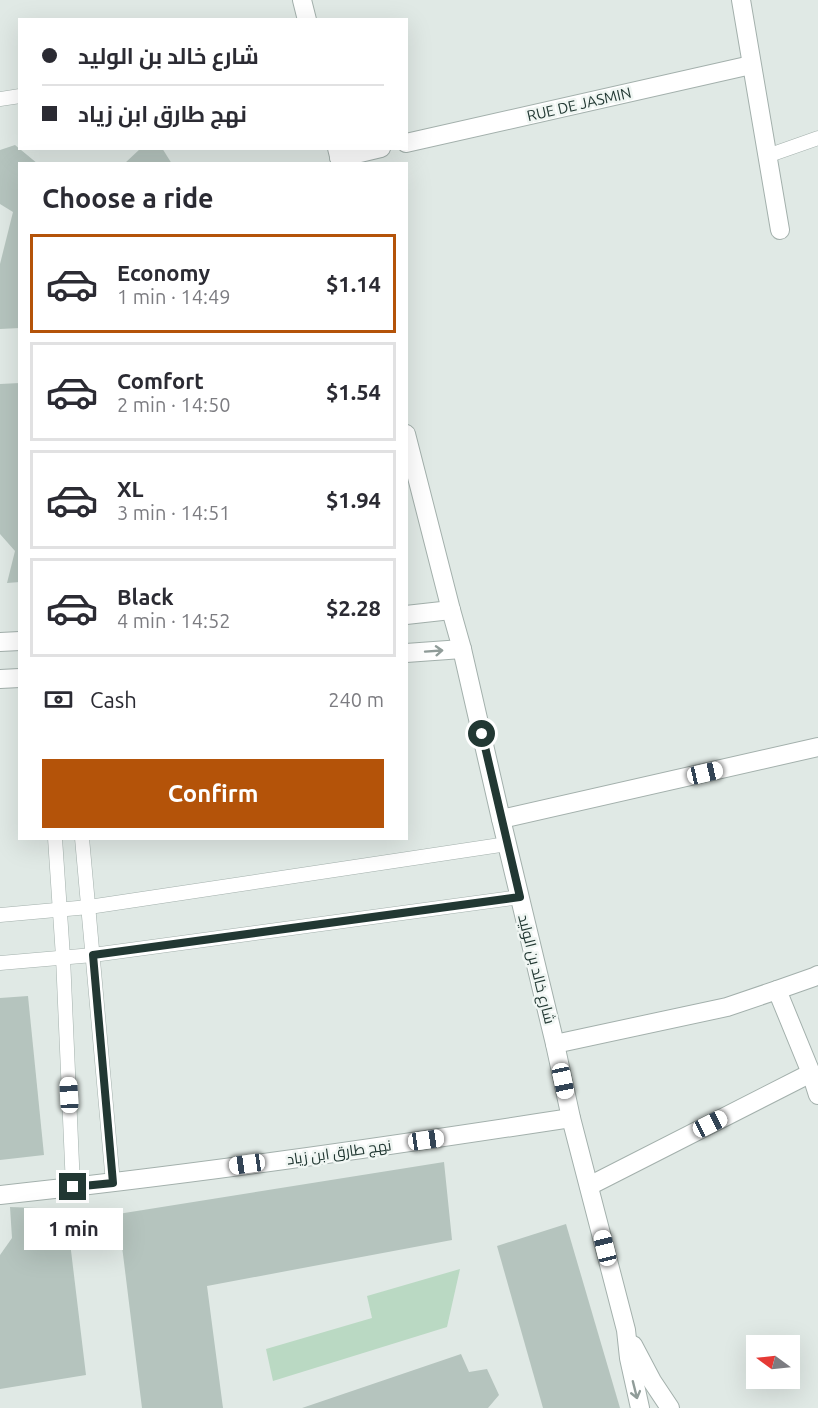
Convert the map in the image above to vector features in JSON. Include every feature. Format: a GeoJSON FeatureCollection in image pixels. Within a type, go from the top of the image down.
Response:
{"type":"FeatureCollection","features":[{"type":"Feature","properties":{"kind":"street"},"geometry":{"type":"LineString","coordinates":[[302,0],[306,18]]}},
{"type":"Feature","properties":{"kind":"street"},"geometry":{"type":"LineString","coordinates":[[741,0],[780,230]]}},
{"type":"Feature","properties":{"kind":"street","name":"RUE DE JASMIN"},"geometry":{"type":"LineString","coordinates":[[408,143],[752,65]]}},
{"type":"Feature","properties":{"kind":"street"},"geometry":{"type":"LineString","coordinates":[[339,157],[372,150]]}},
{"type":"Feature","properties":{"kind":"street","name":"شارع خالد بن الوليد"},"geometry":{"type":"LineString","coordinates":[[408,442],[462,649],[571,1118],[626,1330],[629,1358],[640,1408]]}},
{"type":"Feature","properties":{"kind":"street"},"geometry":{"type":"LineString","coordinates":[[408,615],[451,610]]}},
{"type":"Feature","properties":{"kind":"street"},"geometry":{"type":"LineString","coordinates":[[0,642],[18,641]]}},
{"type":"Feature","properties":{"kind":"street"},"geometry":{"type":"LineString","coordinates":[[408,653],[462,649]]}},
{"type":"Feature","properties":{"kind":"street"},"geometry":{"type":"LineString","coordinates":[[0,679],[18,678]]}},
{"type":"Feature","properties":{"kind":"street"},"geometry":{"type":"LineString","coordinates":[[501,819],[818,747]]}},
{"type":"Feature","properties":{"kind":"street"},"geometry":{"type":"LineString","coordinates":[[555,1044],[726,1007],[818,975]]}},
{"type":"Feature","properties":{"kind":"street"},"geometry":{"type":"LineString","coordinates":[[777,990],[818,1095]]}},
{"type":"Feature","properties":{"kind":"street"},"geometry":{"type":"LineString","coordinates":[[589,1186],[811,1073]]}},
{"type":"Feature","properties":{"kind":"street","name":"نهج طارق ابن زياد"},"geometry":{"type":"LineString","coordinates":[[0,1195],[113,1183],[437,1139],[571,1118]]}},
{"type":"Feature","properties":{"kind":"street","name":"شارع خالد بن الوليد"},"geometry":{"type":"LineString","coordinates":[[626,1330],[652,1381],[670,1408]]}},
{"type":"Feature","properties":{"kind":"lane"},"geometry":{"type":"LineString","coordinates":[[0,99],[18,96]]}},
{"type":"Feature","properties":{"kind":"lane"},"geometry":{"type":"LineString","coordinates":[[767,156],[818,138]]}},
{"type":"Feature","properties":{"kind":"lane"},"geometry":{"type":"LineString","coordinates":[[55,840],[63,957],[73,1187]]}},
{"type":"Feature","properties":{"kind":"lane"},"geometry":{"type":"LineString","coordinates":[[82,840],[113,1183]]}},
{"type":"Feature","properties":{"kind":"lane"},"geometry":{"type":"LineString","coordinates":[[0,915],[89,907],[507,844]]}},
{"type":"Feature","properties":{"kind":"lane"},"geometry":{"type":"LineString","coordinates":[[0,963],[93,955],[520,897]]}},
{"type":"Feature","properties":{"kind":"green space"},"geometry":{"type":"Polygon","coordinates":[[[460,1269],[447,1327],[273,1381],[266,1349],[372,1318],[367,1296],[460,1269]]]}},
{"type":"Feature","properties":{"kind":"building"},"geometry":{"type":"Polygon","coordinates":[[[15,145],[18,150],[36,162],[18,162],[18,328],[0,329],[0,264],[13,212],[0,204],[0,150],[15,145]]]}},
{"type":"Feature","properties":{"kind":"building"},"geometry":{"type":"Polygon","coordinates":[[[139,150],[163,150],[171,162],[126,162],[139,150]]]}},
{"type":"Feature","properties":{"kind":"building"},"geometry":{"type":"Polygon","coordinates":[[[18,383],[18,582],[7,583],[15,551],[0,534],[0,384],[18,383]]]}},
{"type":"Feature","properties":{"kind":"building"},"geometry":{"type":"Polygon","coordinates":[[[28,996],[44,1155],[0,1160],[0,998],[28,996]]]}},
{"type":"Feature","properties":{"kind":"building"},"geometry":{"type":"Polygon","coordinates":[[[444,1162],[452,1240],[207,1286],[223,1408],[142,1408],[118,1214],[444,1162]]]}},
{"type":"Feature","properties":{"kind":"building"},"geometry":{"type":"Polygon","coordinates":[[[10,1207],[66,1209],[86,1375],[0,1389],[0,1255],[12,1238],[10,1207]]]}},
{"type":"Feature","properties":{"kind":"building"},"geometry":{"type":"Polygon","coordinates":[[[566,1224],[620,1408],[543,1408],[497,1246],[566,1224]]]}},
{"type":"Feature","properties":{"kind":"building"},"geometry":{"type":"Polygon","coordinates":[[[461,1354],[469,1372],[487,1369],[499,1395],[488,1408],[302,1408],[461,1354]]]}},
{"type":"Feature","properties":{"kind":"route"},"geometry":{"type":"LineString","coordinates":[[73,1187],[113,1183],[93,955],[520,897],[482,734]]}}]}
